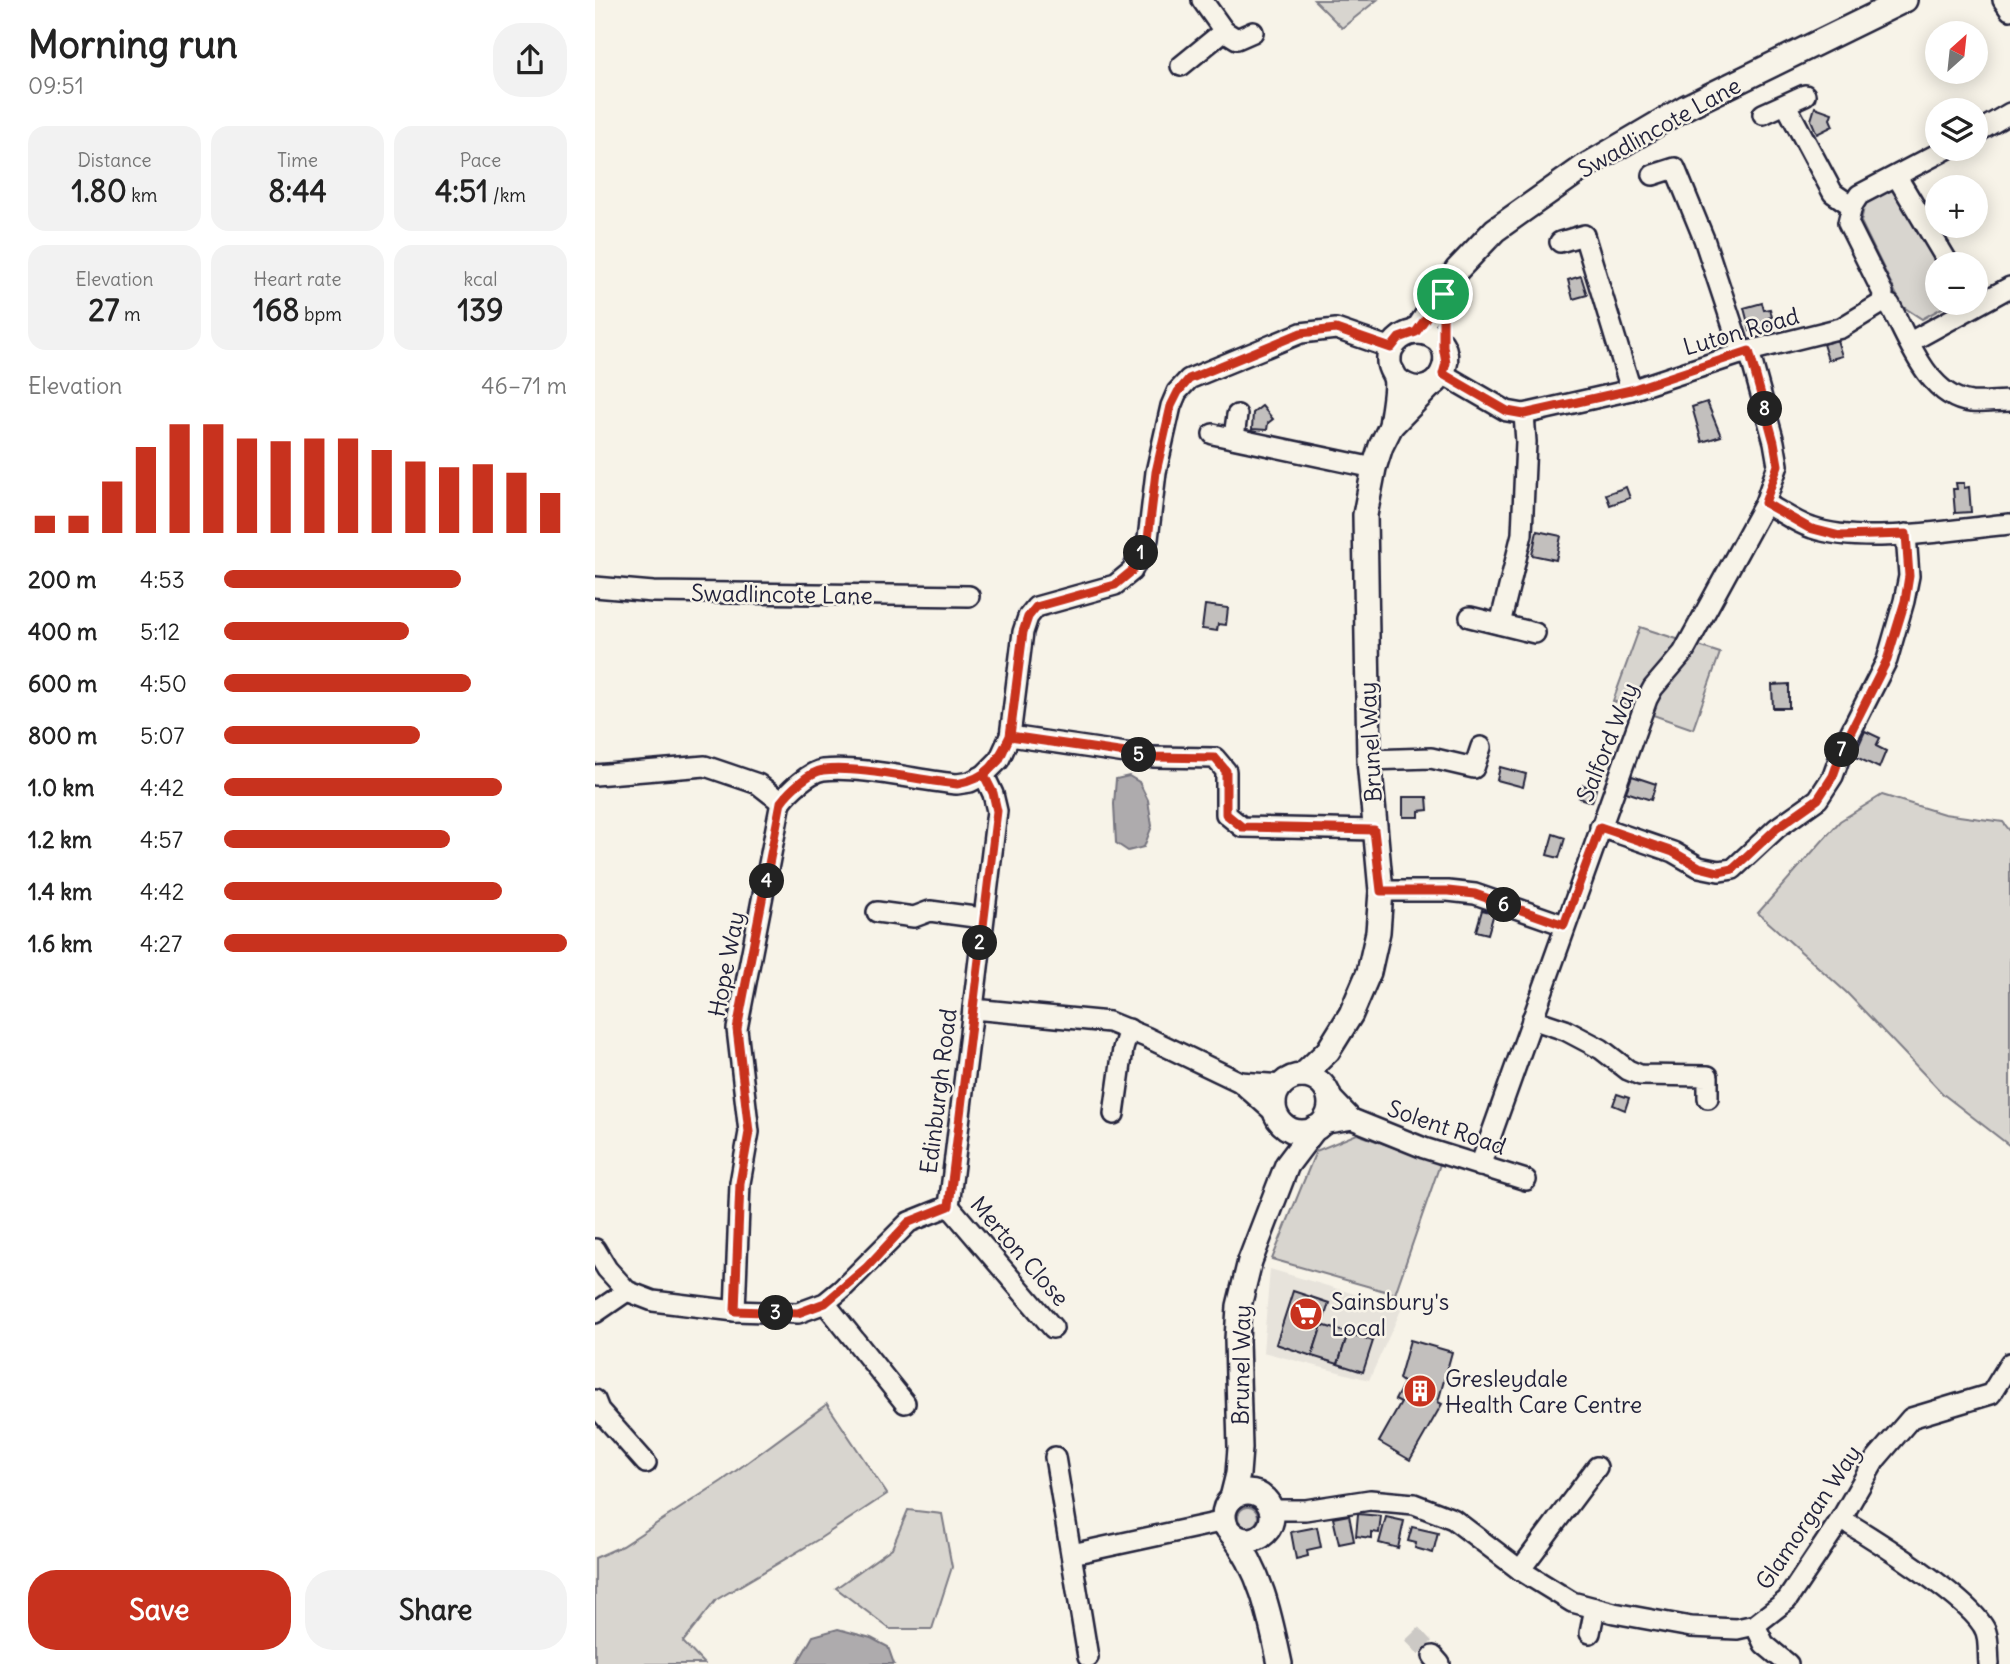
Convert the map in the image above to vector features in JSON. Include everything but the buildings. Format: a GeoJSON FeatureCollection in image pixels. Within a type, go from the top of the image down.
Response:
{"type":"FeatureCollection","features":[{"type":"Feature","properties":{"kind":"street"},"geometry":{"type":"LineString","coordinates":[[1202,0],[1224,31],[1237,39],[1253,32]]}},
{"type":"Feature","properties":{"kind":"street","name":"Swadlincote Lane"},"geometry":{"type":"LineString","coordinates":[[1416,332],[1457,270],[1495,230],[1584,167],[1686,107],[1905,0]]}},
{"type":"Feature","properties":{"kind":"street"},"geometry":{"type":"LineString","coordinates":[[2003,0],[2010,10]]}},
{"type":"Feature","properties":{"kind":"street"},"geometry":{"type":"LineString","coordinates":[[1181,66],[1224,31]]}},
{"type":"Feature","properties":{"kind":"street"},"geometry":{"type":"LineString","coordinates":[[1763,114],[1805,95]]}},
{"type":"Feature","properties":{"kind":"street"},"geometry":{"type":"LineString","coordinates":[[1786,105],[1833,193],[1852,206]]}},
{"type":"Feature","properties":{"kind":"street"},"geometry":{"type":"LineString","coordinates":[[1988,126],[2010,113]]}},
{"type":"Feature","properties":{"kind":"street"},"geometry":{"type":"LineString","coordinates":[[1926,161],[1859,195],[1852,206],[1848,223],[1883,293],[1882,303],[1889,305],[1931,380],[1947,394],[1970,402],[2010,401]]}},
{"type":"Feature","properties":{"kind":"street","name":"Salford Way"},"geometry":{"type":"LineString","coordinates":[[1480,1166],[1641,714],[1653,688],[1683,653],[1765,503],[1778,465],[1774,442],[1746,353],[1675,168],[1653,175]]}},
{"type":"Feature","properties":{"kind":"street"},"geometry":{"type":"LineString","coordinates":[[1897,177],[1942,252]]}},
{"type":"Feature","properties":{"kind":"street"},"geometry":{"type":"LineString","coordinates":[[1560,242],[1584,235],[1631,390]]}},
{"type":"Feature","properties":{"kind":"street"},"geometry":{"type":"LineString","coordinates":[[1988,297],[2010,286]]}},
{"type":"Feature","properties":{"kind":"street"},"geometry":{"type":"LineString","coordinates":[[1443,294],[1443,346],[1446,363],[1436,380],[1413,389],[1403,386],[1395,378],[1389,362],[1391,348],[1399,338],[1416,332],[1433,336],[1443,346]]}},
{"type":"Feature","properties":{"kind":"street","name":"Luton Road"},"geometry":{"type":"LineString","coordinates":[[1524,414],[1631,390],[1746,353],[1841,328],[1882,303]]}},
{"type":"Feature","properties":{"kind":"street"},"geometry":{"type":"LineString","coordinates":[[1910,342],[1955,315]]}},
{"type":"Feature","properties":{"kind":"street"},"geometry":{"type":"LineString","coordinates":[[595,775],[705,766],[758,784],[781,802],[790,790],[820,770],[861,772],[957,784],[971,782],[984,775],[999,760],[1010,736],[1023,632],[1028,617],[1036,607],[1115,585],[1132,571],[1148,539],[1156,472],[1171,406],[1189,379],[1301,333],[1336,329],[1391,348]]}},
{"type":"Feature","properties":{"kind":"street","name":"Brunel Way"},"geometry":{"type":"LineString","coordinates":[[1292,1080],[1328,1051],[1351,1014],[1369,972],[1378,932],[1381,891],[1369,760],[1365,515],[1374,468],[1391,426],[1395,378]]}},
{"type":"Feature","properties":{"kind":"street"},"geometry":{"type":"LineString","coordinates":[[1436,380],[1507,411],[1524,414],[1526,442],[1522,534],[1500,624]]}},
{"type":"Feature","properties":{"kind":"street","name":"Brunel Way"},"geometry":{"type":"LineString","coordinates":[[1391,426],[1436,380]]}},
{"type":"Feature","properties":{"kind":"street"},"geometry":{"type":"LineString","coordinates":[[1234,437],[1237,415]]}},
{"type":"Feature","properties":{"kind":"street"},"geometry":{"type":"LineString","coordinates":[[1213,434],[1374,468]]}},
{"type":"Feature","properties":{"kind":"street"},"geometry":{"type":"LineString","coordinates":[[1765,503],[1809,528],[1840,536],[1906,534],[2010,524]]}},
{"type":"Feature","properties":{"kind":"street"},"geometry":{"type":"LineString","coordinates":[[1600,827],[1673,852],[1699,867],[1719,872],[1733,869],[1777,828],[1818,799],[1833,776],[1844,745],[1887,660],[1905,601],[1909,576],[1906,534]]}},
{"type":"Feature","properties":{"kind":"street","name":"Swadlincote Lane"},"geometry":{"type":"LineString","coordinates":[[595,587],[653,592],[969,596]]}},
{"type":"Feature","properties":{"kind":"street"},"geometry":{"type":"LineString","coordinates":[[1470,617],[1535,633]]}},
{"type":"Feature","properties":{"kind":"street"},"geometry":{"type":"LineString","coordinates":[[1010,736],[1140,755],[1215,758],[1226,771],[1226,814],[1242,827],[1374,830]]}},
{"type":"Feature","properties":{"kind":"street"},"geometry":{"type":"LineString","coordinates":[[1369,760],[1431,758],[1474,768],[1481,747]]}},
{"type":"Feature","properties":{"kind":"street","name":"Edinburgh Road"},"geometry":{"type":"LineString","coordinates":[[627,1291],[653,1301],[735,1311],[798,1313],[825,1303],[866,1268],[909,1222],[949,1206],[997,811],[993,793],[984,775]]}},
{"type":"Feature","properties":{"kind":"street","name":"Hope Way"},"geometry":{"type":"LineString","coordinates":[[735,1311],[740,1183],[749,1132],[737,1029],[781,802]]}},
{"type":"Feature","properties":{"kind":"street"},"geometry":{"type":"LineString","coordinates":[[1381,891],[1448,891],[1475,894],[1564,925]]}},
{"type":"Feature","properties":{"kind":"street"},"geometry":{"type":"LineString","coordinates":[[877,912],[913,917],[930,911],[982,918]]}},
{"type":"Feature","properties":{"kind":"street"},"geometry":{"type":"LineString","coordinates":[[973,1009],[1109,1022],[1129,1029],[1240,1082],[1297,1131],[1318,1126],[1329,1111],[1327,1092],[1311,1077],[1240,1082]]}},
{"type":"Feature","properties":{"kind":"street"},"geometry":{"type":"LineString","coordinates":[[1532,1019],[1565,1030],[1601,1049],[1628,1070],[1640,1075],[1708,1076],[1708,1098]]}},
{"type":"Feature","properties":{"kind":"street"},"geometry":{"type":"LineString","coordinates":[[1114,1114],[1123,1049],[1129,1029]]}},
{"type":"Feature","properties":{"kind":"street","name":"Brunel Way"},"geometry":{"type":"LineString","coordinates":[[1327,1092],[1328,1051]]}},
{"type":"Feature","properties":{"kind":"street"},"geometry":{"type":"LineString","coordinates":[[1279,1118],[1275,1096],[1292,1080]]}},
{"type":"Feature","properties":{"kind":"street","name":"Solent Road"},"geometry":{"type":"LineString","coordinates":[[1327,1092],[1352,1119],[1424,1148],[1526,1180]]}},
{"type":"Feature","properties":{"kind":"street","name":"Brunel Way"},"geometry":{"type":"LineString","coordinates":[[1279,1118],[1287,1165]]}},
{"type":"Feature","properties":{"kind":"street","name":"Solent Road"},"geometry":{"type":"LineString","coordinates":[[1318,1126],[1352,1119]]}},
{"type":"Feature","properties":{"kind":"street","name":"Brunel Way"},"geometry":{"type":"LineString","coordinates":[[1229,1527],[1227,1505],[1232,1498],[1238,1475],[1240,1448],[1237,1340],[1239,1306],[1250,1261],[1287,1165],[1318,1126]]}},
{"type":"Feature","properties":{"kind":"street","name":"Merton Close"},"geometry":{"type":"LineString","coordinates":[[949,1206],[1053,1328]]}},
{"type":"Feature","properties":{"kind":"street"},"geometry":{"type":"LineString","coordinates":[[595,1249],[607,1269],[627,1291],[595,1313]]}},
{"type":"Feature","properties":{"kind":"street"},"geometry":{"type":"LineString","coordinates":[[825,1303],[905,1403]]}},
{"type":"Feature","properties":{"kind":"street","name":"Glamorgan Way"},"geometry":{"type":"LineString","coordinates":[[1755,1625],[1787,1600],[1841,1519],[1875,1460],[1910,1418],[1991,1394],[2010,1363]]}},
{"type":"Feature","properties":{"kind":"street"},"geometry":{"type":"LineString","coordinates":[[595,1400],[599,1410],[646,1463]]}},
{"type":"Feature","properties":{"kind":"street","name":"Brunel Way"},"geometry":{"type":"LineString","coordinates":[[1240,1448],[1247,1473],[1268,1510]]}},
{"type":"Feature","properties":{"kind":"street"},"geometry":{"type":"LineString","coordinates":[[1055,1457],[1089,1657]]}},
{"type":"Feature","properties":{"kind":"street"},"geometry":{"type":"LineString","coordinates":[[1520,1570],[1597,1467]]}},
{"type":"Feature","properties":{"kind":"street"},"geometry":{"type":"LineString","coordinates":[[1232,1498],[1247,1492],[1268,1510],[1305,1510],[1370,1500],[1414,1504],[1453,1519],[1520,1570],[1572,1602],[1691,1627],[1737,1629],[1755,1625],[1764,1644],[1788,1664]]}},
{"type":"Feature","properties":{"kind":"street"},"geometry":{"type":"LineString","coordinates":[[1072,1554],[1229,1527],[1246,1540],[1254,1539],[1267,1531],[1268,1510]]}},
{"type":"Feature","properties":{"kind":"street"},"geometry":{"type":"LineString","coordinates":[[1268,1510],[1265,1550],[1270,1614]]}},
{"type":"Feature","properties":{"kind":"street"},"geometry":{"type":"LineString","coordinates":[[1841,1519],[1884,1545],[1969,1608],[1986,1631],[1989,1664]]}},
{"type":"Feature","properties":{"kind":"street"},"geometry":{"type":"LineString","coordinates":[[1229,1527],[1259,1578],[1270,1614],[1280,1664]]}},
{"type":"Feature","properties":{"kind":"street"},"geometry":{"type":"LineString","coordinates":[[1590,1633],[1595,1608]]}},
{"type":"Feature","properties":{"kind":"shaded area"},"geometry":{"type":"Polygon","coordinates":[[[1314,0],[1377,0],[1342,28],[1314,0]]]}},
{"type":"Feature","properties":{"kind":"shaded area"},"geometry":{"type":"Polygon","coordinates":[[[1895,185],[1932,252],[1925,252],[1925,315],[1929,315],[1922,319],[1902,306],[1861,222],[1865,202],[1895,185]]]}},
{"type":"Feature","properties":{"kind":"shaded area"},"geometry":{"type":"Polygon","coordinates":[[[1640,627],[1720,653],[1693,729],[1613,701],[1640,627]]]}},
{"type":"Feature","properties":{"kind":"shaded area"},"geometry":{"type":"Polygon","coordinates":[[[1129,776],[1139,782],[1148,800],[1152,826],[1144,847],[1128,851],[1116,843],[1114,804],[1116,779],[1129,776]]]}},
{"type":"Feature","properties":{"kind":"shaded area"},"geometry":{"type":"Polygon","coordinates":[[[1882,795],[1944,814],[2003,822],[2010,831],[2010,1146],[1943,1094],[1847,993],[1758,913],[1840,821],[1882,795]]]}},
{"type":"Feature","properties":{"kind":"shaded area"},"geometry":{"type":"Polygon","coordinates":[[[1357,1134],[1440,1164],[1395,1294],[1272,1259],[1316,1151],[1357,1134]]]}},
{"type":"Feature","properties":{"kind":"shaded area"},"geometry":{"type":"Polygon","coordinates":[[[1270,1269],[1402,1308],[1369,1380],[1263,1352],[1270,1269]]]}},
{"type":"Feature","properties":{"kind":"shaded area"},"geometry":{"type":"Polygon","coordinates":[[[827,1404],[887,1494],[819,1539],[716,1600],[683,1642],[704,1664],[595,1664],[595,1558],[622,1546],[722,1481],[827,1404]]]}},
{"type":"Feature","properties":{"kind":"shaded area"},"geometry":{"type":"Polygon","coordinates":[[[1248,1507],[1255,1510],[1258,1517],[1255,1524],[1248,1527],[1241,1524],[1238,1517],[1241,1510],[1248,1507]]]}},
{"type":"Feature","properties":{"kind":"shaded area"},"geometry":{"type":"Polygon","coordinates":[[[908,1510],[942,1514],[952,1567],[932,1629],[890,1629],[836,1588],[892,1548],[908,1510]]]}},
{"type":"Feature","properties":{"kind":"shaded area"},"geometry":{"type":"Polygon","coordinates":[[[838,1629],[871,1638],[888,1647],[894,1664],[797,1664],[813,1636],[838,1629]]]}},
{"type":"Feature","properties":{"kind":"tunnel"},"geometry":{"type":"LineString","coordinates":[[1412,1634],[1433,1656]]}},
{"type":"Feature","properties":{"kind":"place","name":"Sainsbury's Local"},"geometry":{"type":"Point","coordinates":[1306,1314]}},
{"type":"Feature","properties":{"kind":"place","name":"Gresleydale Health Care Centre"},"geometry":{"type":"Point","coordinates":[1420,1391]}},
{"type":"Feature","properties":{"kind":"route"},"geometry":{"type":"LineString","coordinates":[[1443,294],[1416,332],[1399,338],[1391,348],[1336,329],[1301,333],[1189,379],[1178,392],[1171,406],[1156,472],[1148,539],[1132,571],[1115,585],[1036,607],[1028,617],[1023,632],[1010,736],[999,760],[984,775],[993,793],[997,811],[949,1206],[909,1222],[866,1268],[825,1303],[798,1313],[735,1311],[740,1183],[749,1132],[737,1029],[781,802],[790,790],[820,770],[861,772],[957,784],[971,782],[984,775],[999,760],[1010,736],[1153,757],[1215,758],[1226,771],[1226,814],[1242,827],[1374,830],[1381,891],[1448,891],[1475,894],[1564,925],[1600,827],[1673,852],[1699,867],[1719,872],[1733,869],[1777,828],[1818,799],[1833,776],[1844,745],[1887,660],[1905,601],[1909,576],[1906,534],[1840,536],[1809,528],[1765,503],[1778,465],[1749,351],[1631,390],[1524,414],[1507,411],[1443,374],[1446,363],[1443,346],[1443,294]]}}]}
